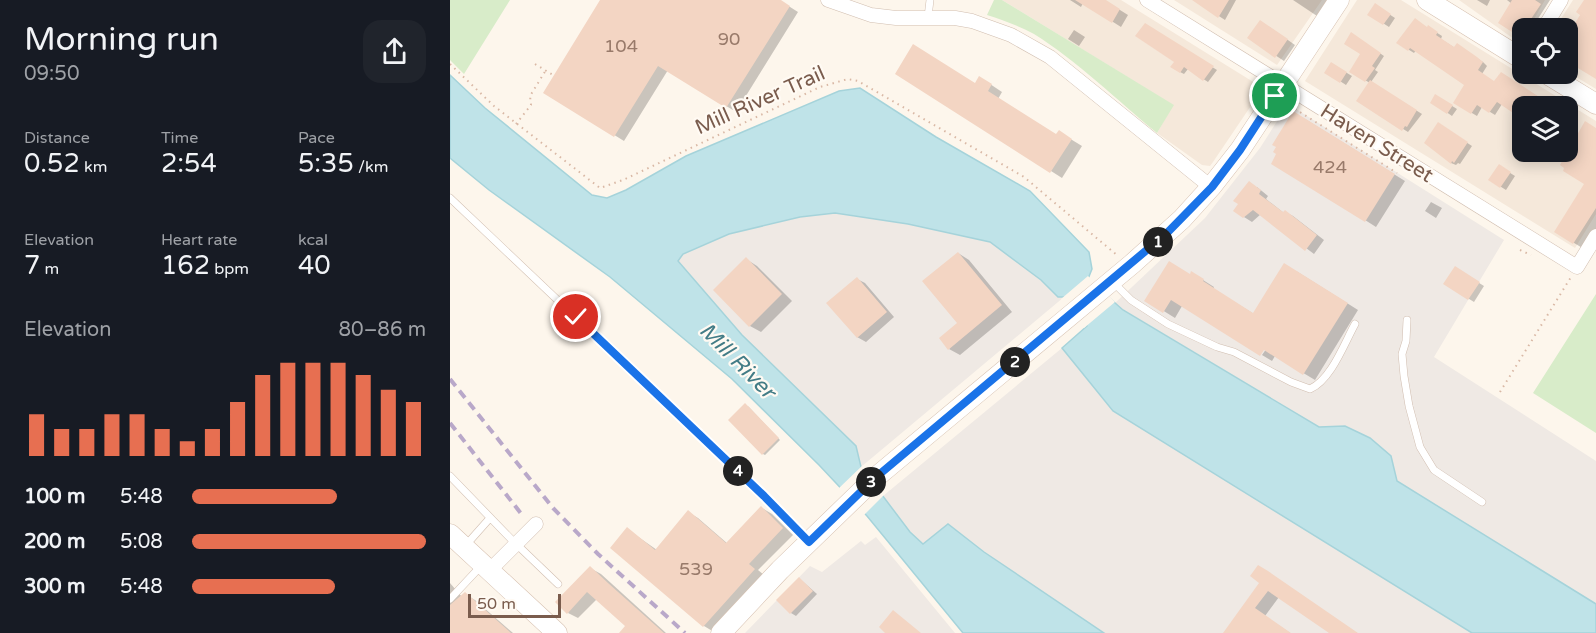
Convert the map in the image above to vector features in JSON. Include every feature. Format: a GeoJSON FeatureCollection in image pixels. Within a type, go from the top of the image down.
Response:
{"type":"FeatureCollection","features":[{"type":"Feature","properties":{"kind":"main road"},"geometry":{"type":"LineString","coordinates":[[721,633],[875,478],[1175,226],[1212,187],[1240,150],[1339,0]]}},
{"type":"Feature","properties":{"kind":"main road"},"geometry":{"type":"LineString","coordinates":[[1427,0],[1512,52]]}},
{"type":"Feature","properties":{"kind":"main road"},"geometry":{"type":"LineString","coordinates":[[1563,84],[1596,104]]}},
{"type":"Feature","properties":{"kind":"main road"},"geometry":{"type":"LineString","coordinates":[[457,541],[557,633]]}},
{"type":"Feature","properties":{"kind":"street"},"geometry":{"type":"LineString","coordinates":[[828,0],[871,15],[972,21],[994,27],[1030,44],[1050,57],[1212,187]]}},
{"type":"Feature","properties":{"kind":"street","name":"Haven Street"},"geometry":{"type":"LineString","coordinates":[[1147,0],[1283,84],[1574,272]]}},
{"type":"Feature","properties":{"kind":"street"},"geometry":{"type":"LineString","coordinates":[[1550,18],[1562,0]]}},
{"type":"Feature","properties":{"kind":"street"},"geometry":{"type":"LineString","coordinates":[[1574,272],[1596,236]]}},
{"type":"Feature","properties":{"kind":"street"},"geometry":{"type":"LineString","coordinates":[[486,568],[516,544],[536,524]]}},
{"type":"Feature","properties":{"kind":"lane"},"geometry":{"type":"LineString","coordinates":[[928,17],[930,0]]}},
{"type":"Feature","properties":{"kind":"lane"},"geometry":{"type":"LineString","coordinates":[[450,198],[764,496],[809,542]]}},
{"type":"Feature","properties":{"kind":"lane"},"geometry":{"type":"LineString","coordinates":[[1107,285],[1168,324],[1217,347],[1234,352],[1291,382],[1310,389],[1326,377],[1355,324]]}},
{"type":"Feature","properties":{"kind":"lane"},"geometry":{"type":"LineString","coordinates":[[1407,320],[1406,341],[1402,354],[1404,376],[1420,447],[1434,470],[1482,502]]}},
{"type":"Feature","properties":{"kind":"lane"},"geometry":{"type":"LineString","coordinates":[[450,476],[558,584]]}},
{"type":"Feature","properties":{"kind":"lane"},"geometry":{"type":"LineString","coordinates":[[457,541],[490,518]]}},
{"type":"Feature","properties":{"kind":"lane"},"geometry":{"type":"LineString","coordinates":[[450,599],[486,568]]}},
{"type":"Feature","properties":{"kind":"path","name":"Mill River Trail"},"geometry":{"type":"LineString","coordinates":[[450,64],[516,124],[596,187],[606,188],[820,87],[848,79],[858,81],[1024,177],[1118,256]]}},
{"type":"Feature","properties":{"kind":"path"},"geometry":{"type":"LineString","coordinates":[[536,64],[553,75]]}},
{"type":"Feature","properties":{"kind":"path"},"geometry":{"type":"LineString","coordinates":[[516,124],[531,105],[530,96],[546,70]]}},
{"type":"Feature","properties":{"kind":"path"},"geometry":{"type":"LineString","coordinates":[[1295,109],[1397,173]]}},
{"type":"Feature","properties":{"kind":"path"},"geometry":{"type":"LineString","coordinates":[[1500,392],[1574,272]]}},
{"type":"Feature","properties":{"kind":"shaded area"},"geometry":{"type":"Polygon","coordinates":[[[1002,0],[1121,0],[1263,88],[1210,166],[1202,165],[1157,133],[1173,105],[1002,0]]]}},
{"type":"Feature","properties":{"kind":"shaded area"},"geometry":{"type":"Polygon","coordinates":[[[1174,0],[1322,0],[1277,65],[1174,0]]]}},
{"type":"Feature","properties":{"kind":"shaded area"},"geometry":{"type":"Polygon","coordinates":[[[1357,0],[1401,0],[1512,69],[1512,84],[1536,84],[1556,96],[1512,96],[1512,162],[1578,162],[1578,110],[1596,121],[1596,214],[1575,248],[1305,81],[1357,0]]]}},
{"type":"Feature","properties":{"kind":"shaded area"},"geometry":{"type":"Polygon","coordinates":[[[1459,0],[1545,0],[1535,18],[1512,18],[1512,38],[1459,0]]]}},
{"type":"Feature","properties":{"kind":"shaded area"},"geometry":{"type":"Polygon","coordinates":[[[1573,0],[1596,0],[1596,89],[1578,78],[1578,18],[1561,18],[1573,0]]]}},
{"type":"Feature","properties":{"kind":"shaded area"},"geometry":{"type":"Polygon","coordinates":[[[1288,104],[1504,240],[1434,357],[1596,461],[1596,604],[1397,481],[1391,456],[1345,426],[1319,427],[1114,304],[1205,218],[1260,148],[1288,104]]]}},
{"type":"Feature","properties":{"kind":"shaded area"},"geometry":{"type":"Polygon","coordinates":[[[835,213],[908,224],[990,242],[1041,280],[1058,297],[1064,297],[861,467],[856,446],[742,335],[678,261],[683,254],[729,234],[800,217],[835,213]]]}},
{"type":"Feature","properties":{"kind":"shaded area"},"geometry":{"type":"Polygon","coordinates":[[[1062,348],[1113,411],[1472,633],[1104,633],[984,552],[948,524],[923,544],[910,532],[883,496],[1062,348]]]}},
{"type":"Feature","properties":{"kind":"shaded area"},"geometry":{"type":"Polygon","coordinates":[[[876,537],[955,633],[745,633],[810,566],[822,572],[861,541],[865,545],[876,537]]]}},
{"type":"Feature","properties":{"kind":"green space"},"geometry":{"type":"Polygon","coordinates":[[[450,0],[510,0],[464,74],[450,60],[450,0]]]}},
{"type":"Feature","properties":{"kind":"green space"},"geometry":{"type":"Polygon","coordinates":[[[994,0],[1002,0],[1174,105],[1157,133],[1050,44],[1023,28],[987,15],[994,0]]]}},
{"type":"Feature","properties":{"kind":"green space"},"geometry":{"type":"Polygon","coordinates":[[[1596,294],[1596,433],[1533,393],[1596,294]]]}},
{"type":"Feature","properties":{"kind":"water","name":"Mill River"},"geometry":{"type":"Polygon","coordinates":[[[450,75],[485,108],[592,195],[607,198],[626,190],[686,156],[839,91],[860,88],[936,137],[1030,191],[1089,252],[1092,269],[1088,279],[1123,310],[1319,427],[1345,426],[1370,438],[1391,456],[1397,481],[1596,604],[1596,633],[1472,633],[1113,411],[1062,348],[1087,326],[1064,297],[1058,297],[1041,280],[990,242],[908,224],[835,213],[800,217],[729,234],[683,254],[678,261],[742,335],[856,446],[861,467],[910,532],[923,544],[948,524],[984,552],[1104,633],[963,633],[867,516],[732,379],[610,277],[489,190],[450,158],[450,75]]]}},
{"type":"Feature","properties":{"kind":"pier"},"geometry":{"type":"Polygon","coordinates":[[[1088,276],[1115,302],[1084,328],[1061,299],[1088,276]]]}},
{"type":"Feature","properties":{"kind":"pier"},"geometry":{"type":"Polygon","coordinates":[[[863,465],[885,494],[863,516],[838,489],[863,465]]]}},
{"type":"Feature","properties":{"kind":"building"},"geometry":{"type":"Polygon","coordinates":[[[600,0],[781,0],[790,6],[726,108],[658,66],[614,137],[543,93],[600,0]]]}},
{"type":"Feature","properties":{"kind":"building"},"geometry":{"type":"Polygon","coordinates":[[[1075,0],[1106,0],[1120,9],[1112,23],[1075,0]]]}},
{"type":"Feature","properties":{"kind":"building"},"geometry":{"type":"Polygon","coordinates":[[[1192,0],[1229,0],[1218,18],[1192,0]]]}},
{"type":"Feature","properties":{"kind":"building"},"geometry":{"type":"Polygon","coordinates":[[[1512,0],[1535,0],[1541,4],[1532,18],[1512,18],[1512,32],[1498,23],[1512,0]]]}},
{"type":"Feature","properties":{"kind":"building"},"geometry":{"type":"Polygon","coordinates":[[[1584,0],[1596,0],[1596,79],[1578,68],[1578,18],[1580,15],[1576,12],[1584,0]]]}},
{"type":"Feature","properties":{"kind":"building"},"geometry":{"type":"Polygon","coordinates":[[[1375,3],[1391,14],[1383,25],[1367,15],[1375,3]]]}},
{"type":"Feature","properties":{"kind":"building"},"geometry":{"type":"Polygon","coordinates":[[[1415,18],[1438,32],[1436,35],[1454,47],[1457,43],[1477,57],[1483,62],[1478,70],[1494,81],[1501,72],[1512,79],[1512,84],[1519,84],[1538,96],[1512,96],[1512,112],[1497,102],[1489,113],[1477,105],[1471,114],[1453,103],[1464,85],[1410,48],[1408,51],[1396,43],[1415,18]]]}},
{"type":"Feature","properties":{"kind":"building"},"geometry":{"type":"Polygon","coordinates":[[[1260,20],[1288,39],[1275,58],[1247,38],[1260,20]]]}},
{"type":"Feature","properties":{"kind":"building"},"geometry":{"type":"Polygon","coordinates":[[[1145,23],[1214,66],[1203,81],[1184,67],[1180,73],[1170,67],[1174,62],[1135,36],[1145,23]]]}},
{"type":"Feature","properties":{"kind":"building"},"geometry":{"type":"Polygon","coordinates":[[[1351,32],[1381,53],[1372,66],[1375,68],[1365,82],[1349,72],[1360,54],[1344,44],[1351,32]]]}},
{"type":"Feature","properties":{"kind":"building"},"geometry":{"type":"Polygon","coordinates":[[[913,44],[975,83],[979,76],[992,84],[988,91],[1056,134],[1059,130],[1072,139],[1050,173],[895,74],[913,44]]]}},
{"type":"Feature","properties":{"kind":"building"},"geometry":{"type":"Polygon","coordinates":[[[1331,62],[1347,72],[1340,83],[1324,73],[1331,62]]]}},
{"type":"Feature","properties":{"kind":"building"},"geometry":{"type":"Polygon","coordinates":[[[1370,80],[1417,110],[1402,131],[1356,101],[1370,80]]]}},
{"type":"Feature","properties":{"kind":"building"},"geometry":{"type":"Polygon","coordinates":[[[1435,94],[1453,105],[1447,114],[1430,103],[1435,94]]]}},
{"type":"Feature","properties":{"kind":"building"},"geometry":{"type":"Polygon","coordinates":[[[1293,111],[1395,174],[1365,222],[1271,164],[1276,154],[1273,152],[1276,147],[1272,145],[1293,111]]]}},
{"type":"Feature","properties":{"kind":"building"},"geometry":{"type":"Polygon","coordinates":[[[1585,121],[1596,128],[1596,208],[1573,244],[1554,232],[1584,184],[1563,171],[1564,168],[1560,165],[1562,162],[1578,162],[1578,133],[1585,121]]]}},
{"type":"Feature","properties":{"kind":"building"},"geometry":{"type":"Polygon","coordinates":[[[1438,122],[1468,142],[1454,163],[1452,161],[1451,164],[1424,143],[1438,122]]]}},
{"type":"Feature","properties":{"kind":"building"},"geometry":{"type":"Polygon","coordinates":[[[1499,164],[1511,172],[1500,188],[1488,180],[1499,164]]]}},
{"type":"Feature","properties":{"kind":"building"},"geometry":{"type":"Polygon","coordinates":[[[1249,181],[1261,190],[1259,194],[1283,212],[1285,210],[1317,235],[1305,251],[1253,210],[1243,218],[1233,211],[1238,204],[1233,201],[1249,181]]]}},
{"type":"Feature","properties":{"kind":"building"},"geometry":{"type":"Polygon","coordinates":[[[958,252],[1002,305],[948,350],[939,338],[957,323],[922,281],[958,252]]]}},
{"type":"Feature","properties":{"kind":"building"},"geometry":{"type":"Polygon","coordinates":[[[746,257],[782,294],[749,327],[713,290],[746,257]]]}},
{"type":"Feature","properties":{"kind":"building"},"geometry":{"type":"Polygon","coordinates":[[[1169,261],[1190,274],[1191,271],[1204,279],[1203,281],[1253,313],[1284,263],[1348,303],[1303,375],[1264,350],[1260,356],[1171,300],[1163,313],[1144,301],[1169,261]]]}},
{"type":"Feature","properties":{"kind":"building"},"geometry":{"type":"Polygon","coordinates":[[[1455,266],[1480,282],[1468,300],[1443,284],[1455,266]]]}},
{"type":"Feature","properties":{"kind":"building"},"geometry":{"type":"Polygon","coordinates":[[[857,277],[887,312],[857,338],[826,303],[857,277]]]}},
{"type":"Feature","properties":{"kind":"building"},"geometry":{"type":"Polygon","coordinates":[[[745,403],[779,438],[762,455],[728,420],[745,403]]]}},
{"type":"Feature","properties":{"kind":"building"},"geometry":{"type":"Polygon","coordinates":[[[761,506],[783,528],[749,564],[755,569],[703,627],[610,548],[627,527],[655,550],[688,510],[726,543],[761,506]]]}},
{"type":"Feature","properties":{"kind":"building"},"geometry":{"type":"Polygon","coordinates":[[[1258,565],[1358,633],[1329,633],[1268,591],[1255,608],[1291,633],[1223,633],[1259,583],[1250,576],[1258,565]]]}},
{"type":"Feature","properties":{"kind":"building"},"geometry":{"type":"Polygon","coordinates":[[[590,566],[664,633],[619,633],[625,626],[587,592],[567,614],[555,602],[590,566]]]}},
{"type":"Feature","properties":{"kind":"building"},"geometry":{"type":"Polygon","coordinates":[[[799,577],[813,591],[790,614],[776,600],[799,577]]]}},
{"type":"Feature","properties":{"kind":"building"},"geometry":{"type":"Polygon","coordinates":[[[465,592],[511,633],[450,633],[450,605],[465,592]]]}},
{"type":"Feature","properties":{"kind":"building"},"geometry":{"type":"Polygon","coordinates":[[[893,610],[921,633],[885,633],[879,627],[893,610]]]}},
{"type":"Feature","properties":{"kind":"railway"},"geometry":{"type":"LineString","coordinates":[[450,379],[553,508],[598,554],[685,633]]}},
{"type":"Feature","properties":{"kind":"railway"},"geometry":{"type":"LineString","coordinates":[[450,423],[523,516]]}},
{"type":"Feature","properties":{"kind":"route"},"geometry":{"type":"LineString","coordinates":[[576,317],[764,496],[809,542],[875,478],[1132,264],[1182,219],[1212,187],[1240,150],[1275,96]]}}]}
